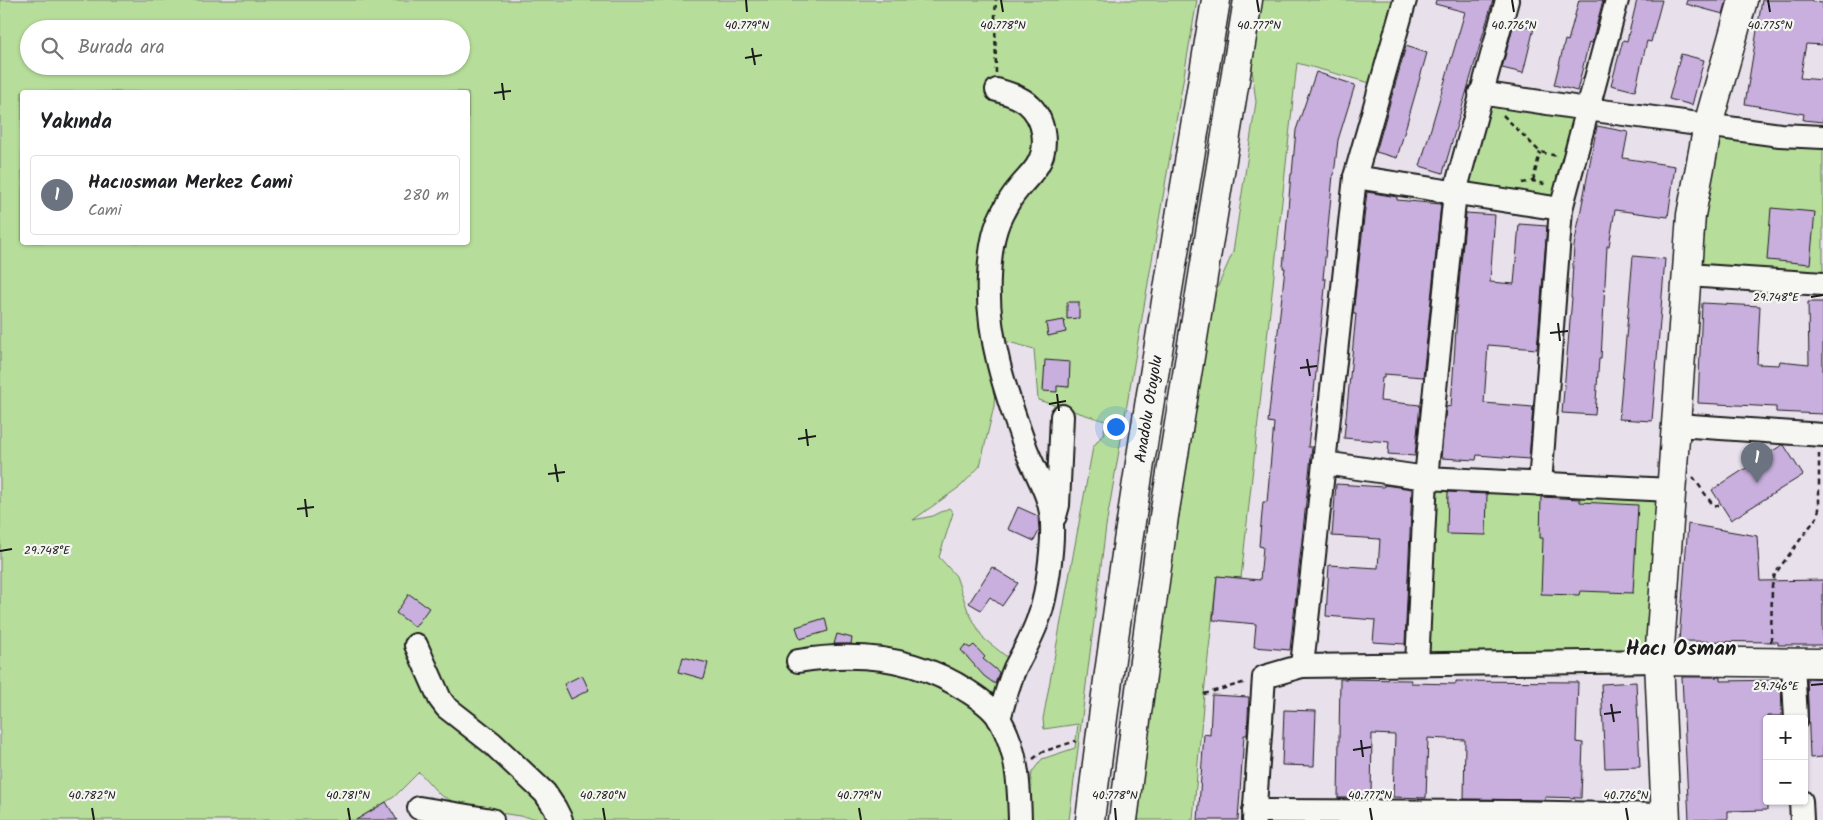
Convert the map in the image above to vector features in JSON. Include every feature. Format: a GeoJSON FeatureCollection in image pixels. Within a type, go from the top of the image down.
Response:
{"type":"FeatureCollection","features":[{"type":"Feature","properties":{"kind":"main road","name":"Anadolu Otoyolu"},"geometry":{"type":"LineString","coordinates":[[1090,820],[1105,698],[1134,502],[1216,0]]}},
{"type":"Feature","properties":{"kind":"main road","name":"Anadolu Otoyolu"},"geometry":{"type":"LineString","coordinates":[[1123,820],[1166,507],[1248,0]]}},
{"type":"Feature","properties":{"kind":"main road"},"geometry":{"type":"LineString","coordinates":[[1665,818],[1659,662],[1691,215],[1708,125],[1743,0]]}},
{"type":"Feature","properties":{"kind":"main road"},"geometry":{"type":"LineString","coordinates":[[1659,662],[1823,662]]}},
{"type":"Feature","properties":{"kind":"street"},"geometry":{"type":"LineString","coordinates":[[1302,666],[1355,177],[1405,0]]}},
{"type":"Feature","properties":{"kind":"street"},"geometry":{"type":"LineString","coordinates":[[1417,664],[1426,478],[1455,192],[1480,93],[1507,0]]}},
{"type":"Feature","properties":{"kind":"street"},"geometry":{"type":"LineString","coordinates":[[1540,484],[1561,209],[1617,0]]}},
{"type":"Feature","properties":{"kind":"street"},"geometry":{"type":"LineString","coordinates":[[997,90],[1016,96],[1029,104],[1038,116],[1043,133],[1044,150],[1037,165],[1016,190],[1001,216],[991,245],[989,279],[990,321],[1006,394],[1027,452],[1048,501],[1052,523]]}},
{"type":"Feature","properties":{"kind":"street"},"geometry":{"type":"LineString","coordinates":[[1480,93],[1587,110],[1780,135],[1823,137]]}},
{"type":"Feature","properties":{"kind":"street"},"geometry":{"type":"LineString","coordinates":[[1355,177],[1561,209]]}},
{"type":"Feature","properties":{"kind":"street"},"geometry":{"type":"LineString","coordinates":[[1687,274],[1823,284]]}},
{"type":"Feature","properties":{"kind":"street"},"geometry":{"type":"LineString","coordinates":[[999,719],[1007,688],[1040,616],[1045,592],[1052,523],[1058,505],[1062,416]]}},
{"type":"Feature","properties":{"kind":"street"},"geometry":{"type":"LineString","coordinates":[[1677,425],[1821,434]]}},
{"type":"Feature","properties":{"kind":"street"},"geometry":{"type":"LineString","coordinates":[[1324,463],[1426,478],[1540,484],[1672,482]]}},
{"type":"Feature","properties":{"kind":"street"},"geometry":{"type":"LineString","coordinates":[[416,645],[440,699],[446,707],[492,742],[545,793],[562,820]]}},
{"type":"Feature","properties":{"kind":"street"},"geometry":{"type":"LineString","coordinates":[[798,661],[828,656],[855,656],[889,660],[951,680],[980,700],[999,719],[1014,751],[1019,782],[1020,820]]}},
{"type":"Feature","properties":{"kind":"street"},"geometry":{"type":"LineString","coordinates":[[1659,662],[1302,666],[1264,677],[1254,816],[1665,818]]}},
{"type":"Feature","properties":{"kind":"street"},"geometry":{"type":"LineString","coordinates":[[1782,663],[1795,715]]}},
{"type":"Feature","properties":{"kind":"street"},"geometry":{"type":"LineString","coordinates":[[1801,805],[1802,820]]}},
{"type":"Feature","properties":{"kind":"street"},"geometry":{"type":"LineString","coordinates":[[419,808],[492,820]]}},
{"type":"Feature","properties":{"kind":"path"},"geometry":{"type":"LineString","coordinates":[[996,0],[997,90]]}},
{"type":"Feature","properties":{"kind":"path"},"geometry":{"type":"LineString","coordinates":[[1480,93],[1540,152],[1563,157]]}},
{"type":"Feature","properties":{"kind":"path"},"geometry":{"type":"LineString","coordinates":[[1533,181],[1540,152]]}},
{"type":"Feature","properties":{"kind":"path"},"geometry":{"type":"LineString","coordinates":[[1782,663],[1772,586],[1775,574],[1817,517],[1819,509],[1821,434]]}},
{"type":"Feature","properties":{"kind":"path"},"geometry":{"type":"LineString","coordinates":[[1672,482],[1692,477],[1713,505],[1721,504]]}},
{"type":"Feature","properties":{"kind":"path"},"geometry":{"type":"LineString","coordinates":[[1204,694],[1264,677]]}},
{"type":"Feature","properties":{"kind":"path"},"geometry":{"type":"LineString","coordinates":[[1019,782],[1030,761],[1042,752],[1076,741]]}},
{"type":"Feature","properties":{"kind":"green space"},"geometry":{"type":"Polygon","coordinates":[[[0,0],[1197,0],[1106,526],[1069,820],[1026,820],[1032,772],[1042,759],[1075,748],[1078,724],[1044,729],[1043,719],[1093,447],[1104,433],[1105,421],[1038,400],[1034,349],[994,338],[997,355],[994,406],[980,466],[961,486],[913,520],[933,516],[949,508],[953,513],[939,557],[956,576],[968,611],[983,638],[1012,661],[1000,741],[1017,820],[572,820],[553,815],[540,819],[466,808],[440,795],[419,772],[394,797],[356,820],[0,820],[0,0]]]}},
{"type":"Feature","properties":{"kind":"green space"},"geometry":{"type":"Polygon","coordinates":[[[1261,0],[1405,0],[1381,86],[1297,63],[1241,578],[1217,576],[1193,820],[1138,820],[1147,729],[1211,302],[1233,252],[1256,102],[1250,54],[1261,0]]]}},
{"type":"Feature","properties":{"kind":"green space"},"geometry":{"type":"Polygon","coordinates":[[[1480,93],[1587,109],[1561,209],[1455,192],[1480,93]]]}},
{"type":"Feature","properties":{"kind":"green space"},"geometry":{"type":"Polygon","coordinates":[[[1708,125],[1823,137],[1823,284],[1687,275],[1708,125]]]}},
{"type":"Feature","properties":{"kind":"green space"},"geometry":{"type":"Polygon","coordinates":[[[1426,478],[1671,490],[1659,661],[1417,664],[1426,478]]]}},
{"type":"Feature","properties":{"kind":"building"},"geometry":{"type":"Polygon","coordinates":[[[1436,0],[1493,0],[1443,173],[1420,166],[1465,12],[1435,4],[1436,0]]]}},
{"type":"Feature","properties":{"kind":"building"},"geometry":{"type":"Polygon","coordinates":[[[1579,0],[1603,0],[1592,43],[1589,42],[1577,91],[1554,85],[1565,40],[1568,41],[1579,0]]]}},
{"type":"Feature","properties":{"kind":"building"},"geometry":{"type":"Polygon","coordinates":[[[1637,0],[1662,0],[1651,42],[1647,41],[1635,91],[1611,85],[1623,40],[1627,41],[1637,0]]]}},
{"type":"Feature","properties":{"kind":"building"},"geometry":{"type":"Polygon","coordinates":[[[1687,0],[1727,0],[1723,14],[1686,4],[1687,0]]]}},
{"type":"Feature","properties":{"kind":"building"},"geometry":{"type":"Polygon","coordinates":[[[1762,0],[1812,0],[1812,2],[1823,3],[1823,45],[1806,44],[1800,78],[1823,80],[1823,122],[1803,120],[1804,114],[1745,104],[1762,0]]]}},
{"type":"Feature","properties":{"kind":"building"},"geometry":{"type":"Polygon","coordinates":[[[1514,23],[1534,28],[1523,73],[1502,68],[1514,23]]]}},
{"type":"Feature","properties":{"kind":"building"},"geometry":{"type":"Polygon","coordinates":[[[1406,46],[1427,53],[1397,158],[1376,152],[1406,46]]]}},
{"type":"Feature","properties":{"kind":"building"},"geometry":{"type":"Polygon","coordinates":[[[1681,54],[1704,60],[1692,105],[1669,99],[1681,54]]]}},
{"type":"Feature","properties":{"kind":"building"},"geometry":{"type":"Polygon","coordinates":[[[1316,72],[1355,85],[1338,140],[1333,175],[1323,279],[1326,279],[1308,447],[1312,447],[1290,650],[1254,647],[1256,624],[1213,620],[1217,576],[1260,580],[1263,547],[1259,546],[1263,502],[1267,502],[1274,423],[1268,422],[1285,268],[1283,268],[1291,174],[1296,130],[1316,72]]]}},
{"type":"Feature","properties":{"kind":"building"},"geometry":{"type":"Polygon","coordinates":[[[1597,126],[1628,132],[1623,158],[1675,166],[1668,217],[1615,210],[1609,246],[1607,246],[1601,359],[1599,359],[1595,415],[1562,413],[1572,298],[1574,246],[1597,126]]]}},
{"type":"Feature","properties":{"kind":"building"},"geometry":{"type":"Polygon","coordinates":[[[1367,192],[1397,197],[1397,200],[1441,204],[1423,377],[1384,374],[1384,378],[1382,378],[1380,401],[1420,405],[1415,456],[1388,454],[1389,442],[1344,438],[1356,314],[1353,314],[1367,192]]]}},
{"type":"Feature","properties":{"kind":"building"},"geometry":{"type":"Polygon","coordinates":[[[1771,208],[1815,212],[1810,264],[1767,260],[1771,208]]]}},
{"type":"Feature","properties":{"kind":"building"},"geometry":{"type":"Polygon","coordinates":[[[1466,213],[1495,215],[1490,282],[1514,284],[1519,224],[1547,226],[1537,349],[1488,345],[1484,403],[1533,407],[1529,459],[1477,455],[1476,460],[1441,458],[1446,407],[1451,406],[1456,314],[1466,213]]]}},
{"type":"Feature","properties":{"kind":"building"},"geometry":{"type":"Polygon","coordinates":[[[1633,256],[1665,259],[1652,421],[1619,419],[1633,256]]]}},
{"type":"Feature","properties":{"kind":"building"},"geometry":{"type":"Polygon","coordinates":[[[1067,302],[1079,302],[1079,318],[1067,319],[1067,302]]]}},
{"type":"Feature","properties":{"kind":"building"},"geometry":{"type":"Polygon","coordinates":[[[1808,302],[1823,302],[1823,414],[1776,412],[1776,407],[1698,403],[1702,303],[1760,306],[1757,364],[1779,365],[1780,361],[1809,364],[1808,302]]]}},
{"type":"Feature","properties":{"kind":"building"},"geometry":{"type":"Polygon","coordinates":[[[1064,320],[1066,332],[1048,336],[1046,323],[1064,320]]]}},
{"type":"Feature","properties":{"kind":"building"},"geometry":{"type":"Polygon","coordinates":[[[1045,360],[1070,362],[1069,387],[1057,386],[1057,392],[1043,391],[1045,360]]]}},
{"type":"Feature","properties":{"kind":"building"},"geometry":{"type":"Polygon","coordinates":[[[1784,445],[1803,475],[1731,520],[1712,490],[1784,445]]]}},
{"type":"Feature","properties":{"kind":"building"},"geometry":{"type":"Polygon","coordinates":[[[1336,484],[1384,487],[1384,485],[1412,489],[1405,644],[1373,642],[1375,620],[1326,616],[1329,565],[1378,568],[1380,539],[1332,536],[1336,484]]]}},
{"type":"Feature","properties":{"kind":"building"},"geometry":{"type":"Polygon","coordinates":[[[1448,492],[1487,494],[1486,535],[1447,534],[1448,492]]]}},
{"type":"Feature","properties":{"kind":"building"},"geometry":{"type":"Polygon","coordinates":[[[1541,497],[1580,499],[1580,502],[1638,505],[1633,593],[1580,591],[1579,595],[1541,594],[1543,538],[1540,538],[1541,497]]]}},
{"type":"Feature","properties":{"kind":"building"},"geometry":{"type":"Polygon","coordinates":[[[1018,507],[1038,516],[1039,531],[1034,541],[1008,529],[1018,507]]]}},
{"type":"Feature","properties":{"kind":"building"},"geometry":{"type":"Polygon","coordinates":[[[1688,524],[1757,536],[1760,581],[1823,580],[1823,645],[1778,645],[1778,642],[1679,641],[1688,524]]]}},
{"type":"Feature","properties":{"kind":"building"},"geometry":{"type":"Polygon","coordinates":[[[992,567],[1018,583],[1002,606],[990,597],[981,610],[969,603],[992,567]]]}},
{"type":"Feature","properties":{"kind":"building"},"geometry":{"type":"Polygon","coordinates":[[[409,594],[429,608],[415,627],[396,613],[409,594]]]}},
{"type":"Feature","properties":{"kind":"building"},"geometry":{"type":"Polygon","coordinates":[[[825,618],[828,631],[800,639],[796,627],[825,618]]]}},
{"type":"Feature","properties":{"kind":"building"},"geometry":{"type":"Polygon","coordinates":[[[837,634],[852,638],[851,644],[834,644],[837,634]]]}},
{"type":"Feature","properties":{"kind":"building"},"geometry":{"type":"Polygon","coordinates":[[[965,645],[970,648],[974,645],[985,657],[983,659],[999,672],[995,684],[984,676],[961,650],[965,645]]]}},
{"type":"Feature","properties":{"kind":"building"},"geometry":{"type":"Polygon","coordinates":[[[683,657],[708,663],[704,679],[679,672],[683,657]]]}},
{"type":"Feature","properties":{"kind":"building"},"geometry":{"type":"Polygon","coordinates":[[[582,675],[589,690],[571,699],[564,684],[582,675]]]}},
{"type":"Feature","properties":{"kind":"building"},"geometry":{"type":"Polygon","coordinates":[[[1682,677],[1721,677],[1721,681],[1781,680],[1782,715],[1763,715],[1763,805],[1767,805],[1767,810],[1728,811],[1728,819],[1689,820],[1682,677]]]}},
{"type":"Feature","properties":{"kind":"building"},"geometry":{"type":"Polygon","coordinates":[[[1807,678],[1823,679],[1823,757],[1810,758],[1807,678]]]}},
{"type":"Feature","properties":{"kind":"building"},"geometry":{"type":"Polygon","coordinates":[[[1340,679],[1411,680],[1411,683],[1456,684],[1456,681],[1578,682],[1576,742],[1583,743],[1581,798],[1545,797],[1545,800],[1464,799],[1465,740],[1428,738],[1426,798],[1393,797],[1395,735],[1372,734],[1371,798],[1338,798],[1340,679]]]}},
{"type":"Feature","properties":{"kind":"building"},"geometry":{"type":"Polygon","coordinates":[[[1636,682],[1640,767],[1605,768],[1601,684],[1636,682]]]}},
{"type":"Feature","properties":{"kind":"building"},"geometry":{"type":"Polygon","coordinates":[[[1212,695],[1249,697],[1247,735],[1244,735],[1238,820],[1198,820],[1204,734],[1210,735],[1212,695]]]}},
{"type":"Feature","properties":{"kind":"building"},"geometry":{"type":"Polygon","coordinates":[[[1284,710],[1316,711],[1314,766],[1282,765],[1284,710]]]}},
{"type":"Feature","properties":{"kind":"building"},"geometry":{"type":"Polygon","coordinates":[[[386,802],[397,820],[356,820],[386,802]]]}},
{"type":"Feature","properties":{"kind":"place","name":"Hacıosman Merkez Cami"},"geometry":{"type":"Point","coordinates":[1757,483]}},
{"type":"Feature","properties":{"kind":"district","name":"Hacı Osman"},"geometry":{"type":"Point","coordinates":[1681,649]}}]}
